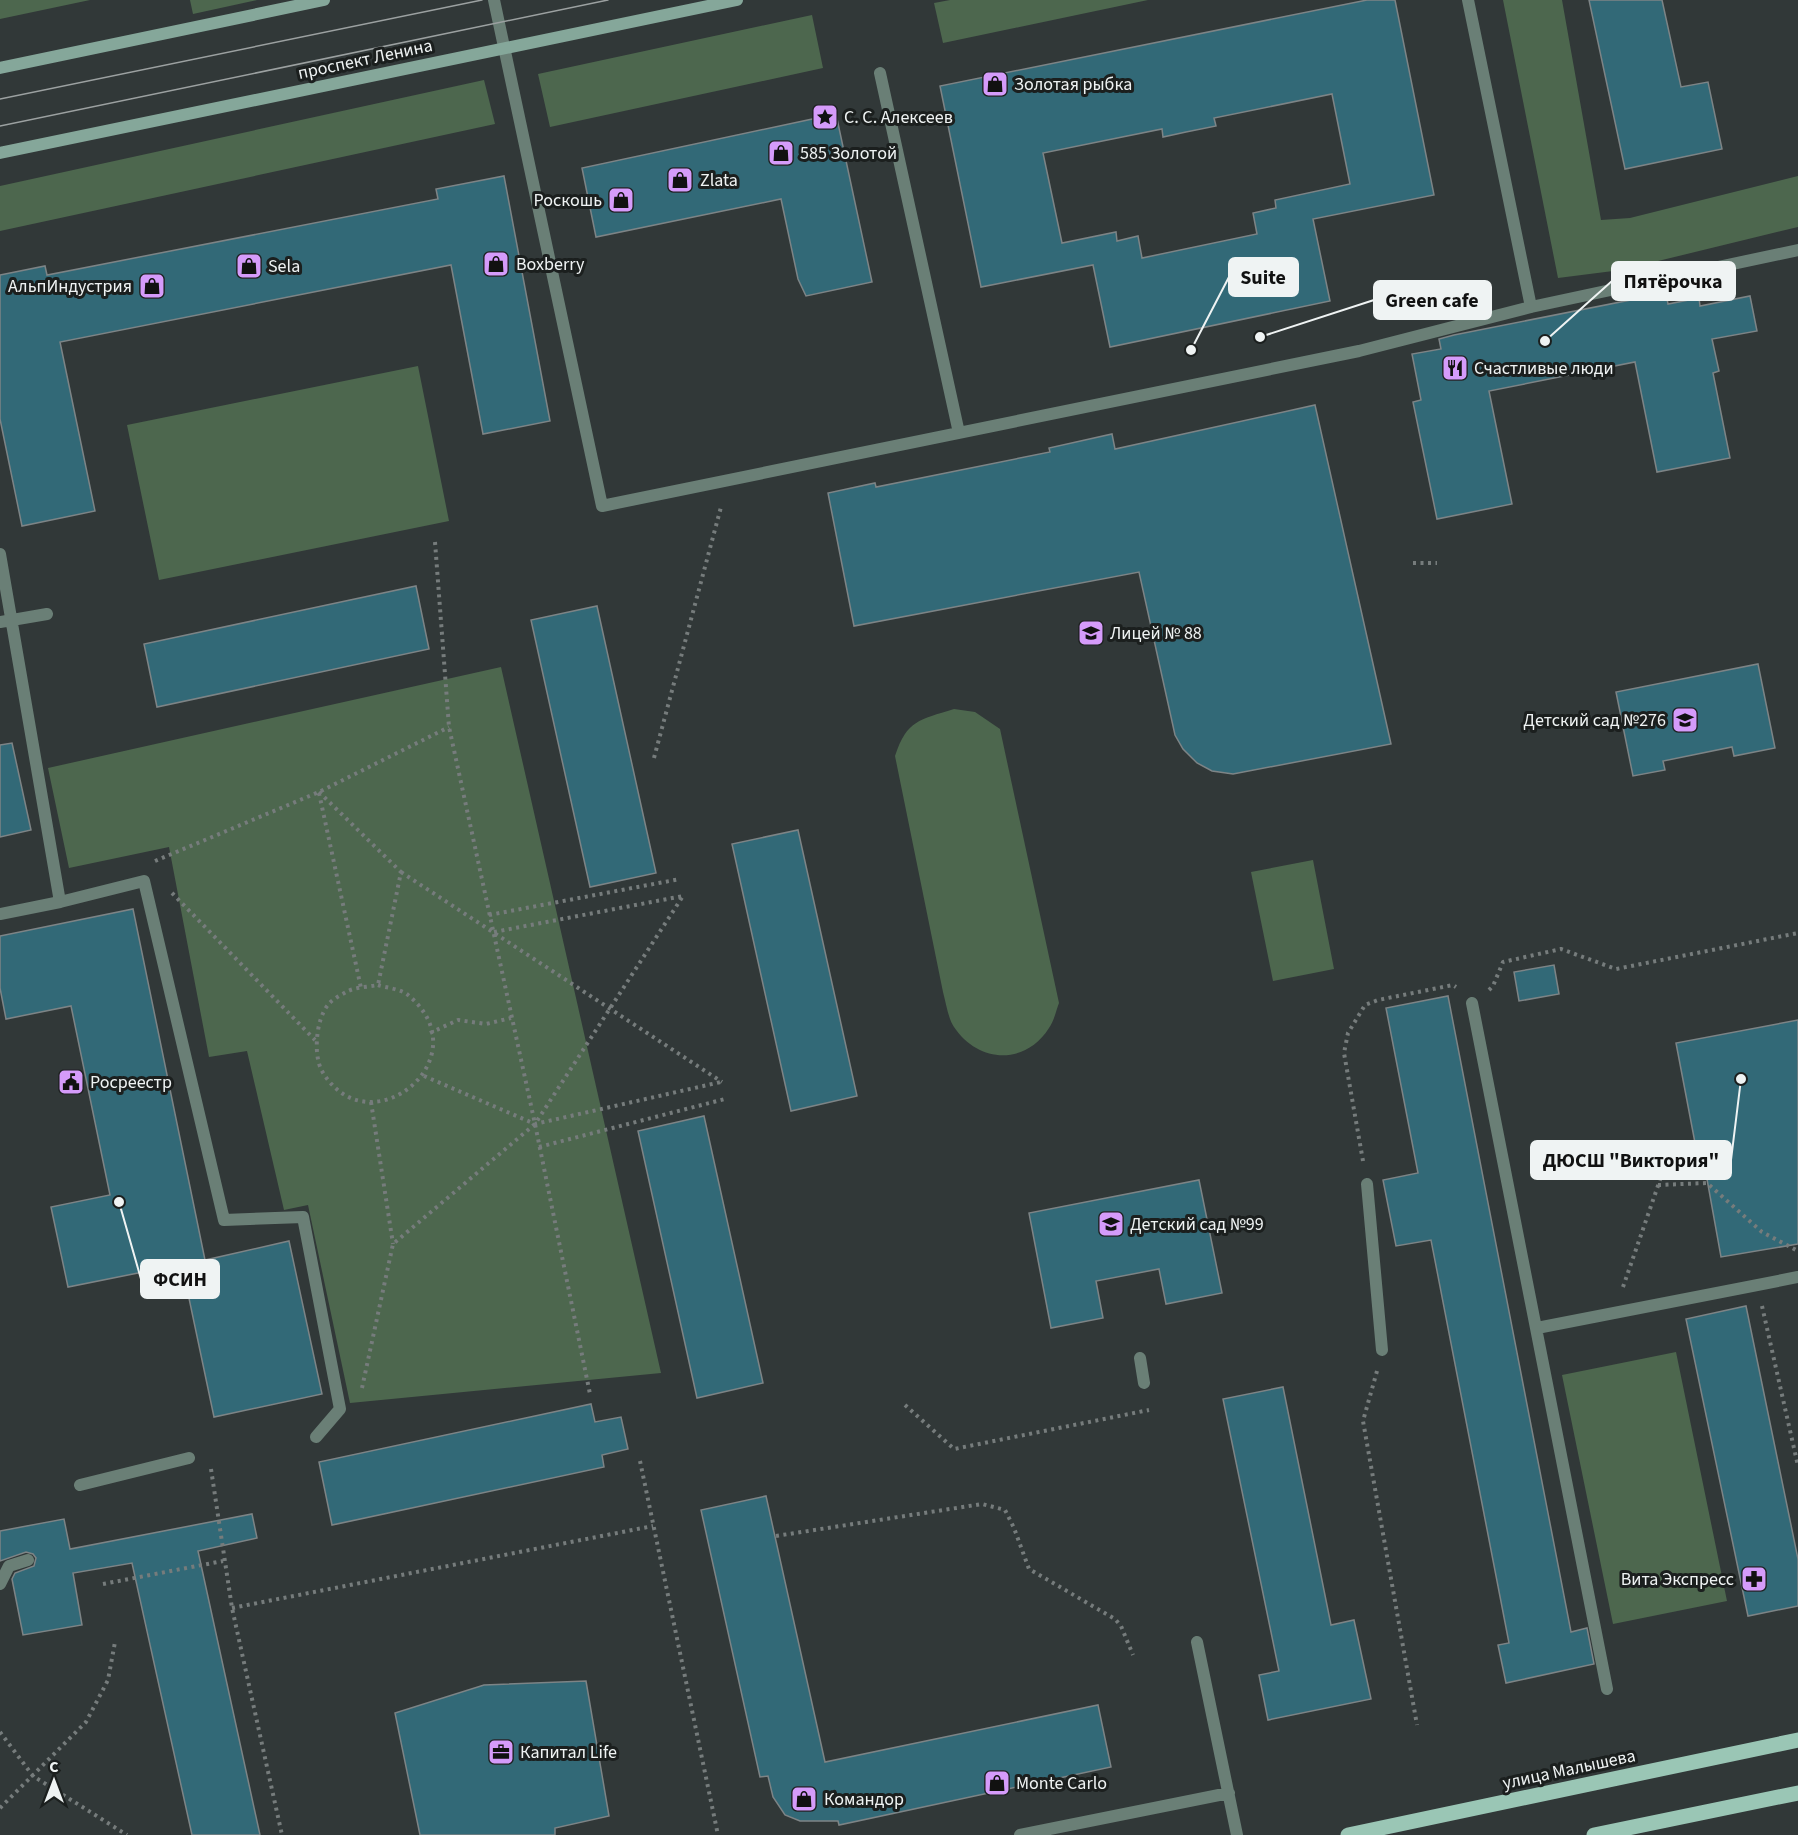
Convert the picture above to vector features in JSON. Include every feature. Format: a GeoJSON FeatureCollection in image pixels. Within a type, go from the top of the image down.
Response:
{"type":"FeatureCollection","features":[{"type":"Feature","properties":{"kind":"main road"},"geometry":{"type":"LineString","coordinates":[[0,68],[324,0]]}},
{"type":"Feature","properties":{"kind":"main road","name":"проспект Ленина"},"geometry":{"type":"LineString","coordinates":[[0,153],[737,0]]}},
{"type":"Feature","properties":{"kind":"main road","name":"улица Малышева"},"geometry":{"type":"LineString","coordinates":[[1348,1835],[1798,1740]]}},
{"type":"Feature","properties":{"kind":"main road"},"geometry":{"type":"LineString","coordinates":[[1594,1835],[1798,1793]]}},
{"type":"Feature","properties":{"kind":"lane"},"geometry":{"type":"LineString","coordinates":[[494,0],[602,506],[1359,351],[1531,307],[1798,250]]}},
{"type":"Feature","properties":{"kind":"lane"},"geometry":{"type":"LineString","coordinates":[[1468,0],[1531,307]]}},
{"type":"Feature","properties":{"kind":"lane"},"geometry":{"type":"LineString","coordinates":[[880,73],[960,433]]}},
{"type":"Feature","properties":{"kind":"lane"},"geometry":{"type":"LineString","coordinates":[[0,554],[6,621],[60,902]]}},
{"type":"Feature","properties":{"kind":"lane"},"geometry":{"type":"LineString","coordinates":[[6,621],[47,614]]}},
{"type":"Feature","properties":{"kind":"lane"},"geometry":{"type":"LineString","coordinates":[[0,914],[144,881],[224,1220],[303,1217],[340,1409],[316,1437]]}},
{"type":"Feature","properties":{"kind":"lane"},"geometry":{"type":"LineString","coordinates":[[1472,1003],[1607,1689]]}},
{"type":"Feature","properties":{"kind":"lane"},"geometry":{"type":"LineString","coordinates":[[1367,1184],[1382,1350]]}},
{"type":"Feature","properties":{"kind":"lane"},"geometry":{"type":"LineString","coordinates":[[1537,1328],[1798,1277]]}},
{"type":"Feature","properties":{"kind":"lane"},"geometry":{"type":"LineString","coordinates":[[1140,1358],[1144,1383]]}},
{"type":"Feature","properties":{"kind":"lane"},"geometry":{"type":"LineString","coordinates":[[80,1485],[189,1458]]}},
{"type":"Feature","properties":{"kind":"lane"},"geometry":{"type":"LineString","coordinates":[[0,1584],[9,1566],[28,1560]]}},
{"type":"Feature","properties":{"kind":"lane"},"geometry":{"type":"LineString","coordinates":[[1197,1642],[1237,1835]]}},
{"type":"Feature","properties":{"kind":"lane"},"geometry":{"type":"LineString","coordinates":[[1020,1835],[1229,1793]]}},
{"type":"Feature","properties":{"kind":"path"},"geometry":{"type":"LineString","coordinates":[[654,758],[728,480]]}},
{"type":"Feature","properties":{"kind":"path"},"geometry":{"type":"LineString","coordinates":[[435,542],[448,726],[535,1124],[590,1394]]}},
{"type":"Feature","properties":{"kind":"path"},"geometry":{"type":"LineString","coordinates":[[1413,563],[1437,563]]}},
{"type":"Feature","properties":{"kind":"path"},"geometry":{"type":"LineString","coordinates":[[144,881],[145,865],[319,792],[448,726]]}},
{"type":"Feature","properties":{"kind":"path"},"geometry":{"type":"LineString","coordinates":[[319,792],[401,872],[722,1082],[535,1124],[424,1076]]}},
{"type":"Feature","properties":{"kind":"path"},"geometry":{"type":"LineString","coordinates":[[319,792],[361,988]]}},
{"type":"Feature","properties":{"kind":"path"},"geometry":{"type":"LineString","coordinates":[[378,985],[401,872]]}},
{"type":"Feature","properties":{"kind":"path"},"geometry":{"type":"LineString","coordinates":[[489,915],[680,879]]}},
{"type":"Feature","properties":{"kind":"path"},"geometry":{"type":"LineString","coordinates":[[169,890],[315,1040],[322,1070],[342,1093],[371,1102],[401,1096],[424,1076],[434,1047],[427,1017],[406,994],[378,985],[348,991],[327,1005],[315,1040]]}},
{"type":"Feature","properties":{"kind":"path"},"geometry":{"type":"LineString","coordinates":[[393,1244],[535,1124],[683,896],[493,932]]}},
{"type":"Feature","properties":{"kind":"path"},"geometry":{"type":"LineString","coordinates":[[1367,1184],[1344,1053],[1348,1033],[1365,1005],[1378,1000],[1454,985],[1472,1003],[1493,987],[1503,962],[1561,949],[1616,969],[1798,933]]}},
{"type":"Feature","properties":{"kind":"path"},"geometry":{"type":"LineString","coordinates":[[430,1034],[458,1020],[486,1024],[511,1018]]}},
{"type":"Feature","properties":{"kind":"path"},"geometry":{"type":"LineString","coordinates":[[539,1147],[725,1099]]}},
{"type":"Feature","properties":{"kind":"path"},"geometry":{"type":"LineString","coordinates":[[361,1392],[393,1244],[371,1102]]}},
{"type":"Feature","properties":{"kind":"path"},"geometry":{"type":"LineString","coordinates":[[1632,1288],[1621,1291],[1670,1151]]}},
{"type":"Feature","properties":{"kind":"path"},"geometry":{"type":"LineString","coordinates":[[1658,1185],[1707,1183],[1762,1232],[1798,1251]]}},
{"type":"Feature","properties":{"kind":"path"},"geometry":{"type":"LineString","coordinates":[[1758,1286],[1798,1467]]}},
{"type":"Feature","properties":{"kind":"path"},"geometry":{"type":"LineString","coordinates":[[1382,1350],[1363,1421],[1417,1725]]}},
{"type":"Feature","properties":{"kind":"path"},"geometry":{"type":"LineString","coordinates":[[905,1404],[954,1449],[1149,1410]]}},
{"type":"Feature","properties":{"kind":"path"},"geometry":{"type":"LineString","coordinates":[[640,1461],[718,1835]]}},
{"type":"Feature","properties":{"kind":"path"},"geometry":{"type":"LineString","coordinates":[[210,1462],[223,1561],[232,1608],[282,1835]]}},
{"type":"Feature","properties":{"kind":"path"},"geometry":{"type":"LineString","coordinates":[[776,1536],[982,1504],[1005,1510],[1029,1569],[1115,1619],[1121,1626],[1133,1655]]}},
{"type":"Feature","properties":{"kind":"path"},"geometry":{"type":"LineString","coordinates":[[232,1608],[653,1526]]}},
{"type":"Feature","properties":{"kind":"path"},"geometry":{"type":"LineString","coordinates":[[103,1584],[223,1561]]}},
{"type":"Feature","properties":{"kind":"path"},"geometry":{"type":"LineString","coordinates":[[0,1808],[86,1722],[108,1680],[115,1642]]}},
{"type":"Feature","properties":{"kind":"path"},"geometry":{"type":"LineString","coordinates":[[0,1732],[33,1776],[128,1835]]}},
{"type":"Feature","properties":{"kind":"green space"},"geometry":{"type":"Polygon","coordinates":[[[0,0],[90,0],[0,19],[0,0]]]}},
{"type":"Feature","properties":{"kind":"green space"},"geometry":{"type":"Polygon","coordinates":[[[190,0],[257,0],[193,14],[190,0]]]}},
{"type":"Feature","properties":{"kind":"green space"},"geometry":{"type":"Polygon","coordinates":[[[950,0],[1148,0],[943,43],[934,3],[950,0]]]}},
{"type":"Feature","properties":{"kind":"green space"},"geometry":{"type":"Polygon","coordinates":[[[1503,0],[1562,0],[1601,220],[1630,218],[1798,176],[1798,227],[1621,270],[1558,278],[1503,0]]]}},
{"type":"Feature","properties":{"kind":"green space"},"geometry":{"type":"Polygon","coordinates":[[[812,15],[823,68],[550,127],[538,74],[812,15]]]}},
{"type":"Feature","properties":{"kind":"green space"},"geometry":{"type":"Polygon","coordinates":[[[484,80],[495,124],[0,231],[0,186],[484,80]]]}},
{"type":"Feature","properties":{"kind":"green space"},"geometry":{"type":"Polygon","coordinates":[[[418,366],[449,521],[159,580],[127,425],[418,366]]]}},
{"type":"Feature","properties":{"kind":"green space"},"geometry":{"type":"Polygon","coordinates":[[[501,667],[661,1373],[350,1403],[308,1205],[284,1210],[247,1051],[209,1057],[169,847],[69,868],[48,768],[501,667]]]}},
{"type":"Feature","properties":{"kind":"green space"},"geometry":{"type":"Polygon","coordinates":[[[954,709],[975,712],[1000,729],[1059,1003],[1051,1025],[1039,1040],[1015,1054],[988,1053],[976,1048],[964,1039],[950,1019],[895,756],[904,735],[916,723],[954,709]]]}},
{"type":"Feature","properties":{"kind":"green space"},"geometry":{"type":"Polygon","coordinates":[[[1313,860],[1334,969],[1273,981],[1251,872],[1313,860]]]}},
{"type":"Feature","properties":{"kind":"green space"},"geometry":{"type":"Polygon","coordinates":[[[1676,1352],[1727,1601],[1613,1624],[1562,1375],[1676,1352]]]}},
{"type":"Feature","properties":{"kind":"building"},"geometry":{"type":"Polygon","coordinates":[[[1367,0],[1395,0],[1434,195],[1313,219],[1330,301],[1110,347],[1093,265],[981,287],[940,86],[1367,0]],[[1332,94],[1214,118],[1216,126],[1163,137],[1162,129],[1043,153],[1062,243],[1116,232],[1117,241],[1138,236],[1142,258],[1257,234],[1253,213],[1276,208],[1275,200],[1350,184],[1332,94]]]}},
{"type":"Feature","properties":{"kind":"building"},"geometry":{"type":"Polygon","coordinates":[[[1589,0],[1662,0],[1681,87],[1708,82],[1722,149],[1625,169],[1589,0]]]}},
{"type":"Feature","properties":{"kind":"building"},"geometry":{"type":"Polygon","coordinates":[[[836,114],[872,282],[806,296],[798,279],[781,199],[596,237],[582,168],[836,114]]]}},
{"type":"Feature","properties":{"kind":"building"},"geometry":{"type":"Polygon","coordinates":[[[504,176],[550,421],[483,434],[451,265],[60,342],[95,511],[22,526],[0,419],[0,275],[45,266],[47,275],[438,199],[436,189],[504,176]]]}},
{"type":"Feature","properties":{"kind":"building"},"geometry":{"type":"Polygon","coordinates":[[[1666,293],[1668,304],[1699,298],[1700,306],[1750,296],[1757,331],[1712,339],[1719,371],[1713,373],[1730,458],[1657,472],[1635,362],[1489,391],[1512,504],[1437,519],[1413,402],[1421,400],[1412,354],[1441,349],[1439,339],[1454,335],[1666,293]]]}},
{"type":"Feature","properties":{"kind":"building"},"geometry":{"type":"Polygon","coordinates":[[[1315,405],[1391,744],[1233,774],[1212,771],[1197,763],[1183,749],[1175,735],[1139,572],[854,626],[828,493],[875,483],[876,487],[1050,452],[1049,448],[1112,434],[1115,449],[1315,405]]]}},
{"type":"Feature","properties":{"kind":"building"},"geometry":{"type":"Polygon","coordinates":[[[416,586],[429,649],[157,707],[144,644],[416,586]]]}},
{"type":"Feature","properties":{"kind":"building"},"geometry":{"type":"Polygon","coordinates":[[[597,606],[656,873],[590,887],[531,620],[597,606]]]}},
{"type":"Feature","properties":{"kind":"building"},"geometry":{"type":"Polygon","coordinates":[[[1758,664],[1775,748],[1734,756],[1732,747],[1663,761],[1665,770],[1633,776],[1616,692],[1758,664]]]}},
{"type":"Feature","properties":{"kind":"building"},"geometry":{"type":"Polygon","coordinates":[[[12,743],[31,830],[0,837],[0,745],[12,743]]]}},
{"type":"Feature","properties":{"kind":"building"},"geometry":{"type":"Polygon","coordinates":[[[798,830],[857,1096],[791,1111],[732,844],[798,830]]]}},
{"type":"Feature","properties":{"kind":"building"},"geometry":{"type":"Polygon","coordinates":[[[133,909],[205,1260],[289,1241],[322,1394],[214,1417],[182,1265],[203,1260],[68,1287],[51,1207],[110,1195],[71,1006],[6,1019],[0,988],[0,936],[133,909]]]}},
{"type":"Feature","properties":{"kind":"building"},"geometry":{"type":"Polygon","coordinates":[[[1554,965],[1559,994],[1519,1001],[1514,972],[1554,965]]]}},
{"type":"Feature","properties":{"kind":"building"},"geometry":{"type":"Polygon","coordinates":[[[1448,996],[1571,1632],[1587,1628],[1594,1664],[1506,1683],[1498,1645],[1509,1643],[1431,1240],[1396,1246],[1383,1180],[1418,1173],[1386,1008],[1448,996]]]}},
{"type":"Feature","properties":{"kind":"building"},"geometry":{"type":"Polygon","coordinates":[[[1798,1020],[1798,1244],[1721,1257],[1705,1168],[1700,1169],[1676,1043],[1798,1020]]]}},
{"type":"Feature","properties":{"kind":"building"},"geometry":{"type":"Polygon","coordinates":[[[704,1116],[763,1383],[697,1398],[638,1131],[704,1116]]]}},
{"type":"Feature","properties":{"kind":"building"},"geometry":{"type":"Polygon","coordinates":[[[1199,1180],[1222,1293],[1166,1304],[1159,1269],[1096,1281],[1103,1318],[1051,1328],[1029,1213],[1199,1180]]]}},
{"type":"Feature","properties":{"kind":"building"},"geometry":{"type":"Polygon","coordinates":[[[1746,1306],[1798,1559],[1798,1606],[1748,1616],[1686,1319],[1746,1306]]]}},
{"type":"Feature","properties":{"kind":"building"},"geometry":{"type":"Polygon","coordinates":[[[1283,1387],[1331,1625],[1354,1620],[1371,1699],[1268,1720],[1259,1675],[1279,1671],[1223,1399],[1283,1387]]]}},
{"type":"Feature","properties":{"kind":"building"},"geometry":{"type":"Polygon","coordinates":[[[591,1404],[595,1422],[621,1417],[628,1449],[602,1455],[604,1467],[332,1525],[319,1462],[591,1404]]]}},
{"type":"Feature","properties":{"kind":"building"},"geometry":{"type":"Polygon","coordinates":[[[766,1496],[825,1762],[1098,1705],[1111,1767],[839,1825],[838,1821],[800,1821],[785,1815],[773,1797],[768,1776],[760,1777],[701,1510],[766,1496]]]}},
{"type":"Feature","properties":{"kind":"building"},"geometry":{"type":"Polygon","coordinates":[[[252,1514],[257,1538],[198,1551],[260,1835],[192,1835],[132,1563],[73,1573],[82,1625],[23,1635],[12,1579],[15,1573],[34,1566],[36,1558],[33,1554],[26,1552],[0,1561],[0,1531],[64,1519],[70,1549],[252,1514]]]}},
{"type":"Feature","properties":{"kind":"building"},"geometry":{"type":"Polygon","coordinates":[[[586,1681],[609,1816],[555,1828],[555,1835],[420,1835],[395,1713],[484,1685],[586,1681]]]}},
{"type":"Feature","properties":{"kind":"tram line"},"geometry":{"type":"LineString","coordinates":[[0,99],[482,0]]}},
{"type":"Feature","properties":{"kind":"tram line"},"geometry":{"type":"LineString","coordinates":[[0,126],[608,0]]}},
{"type":"Feature","properties":{"kind":"place","name":"Золотая рыбка"},"geometry":{"type":"Point","coordinates":[995,84]}},
{"type":"Feature","properties":{"kind":"place","name":"С. С. Алексеев"},"geometry":{"type":"Point","coordinates":[825,117]}},
{"type":"Feature","properties":{"kind":"place","name":"585 Золотой"},"geometry":{"type":"Point","coordinates":[781,153]}},
{"type":"Feature","properties":{"kind":"place","name":"Zlata"},"geometry":{"type":"Point","coordinates":[680,180]}},
{"type":"Feature","properties":{"kind":"place","name":"Роскошь"},"geometry":{"type":"Point","coordinates":[621,200]}},
{"type":"Feature","properties":{"kind":"place","name":"Boxberry"},"geometry":{"type":"Point","coordinates":[496,264]}},
{"type":"Feature","properties":{"kind":"place","name":"Sela"},"geometry":{"type":"Point","coordinates":[249,266]}},
{"type":"Feature","properties":{"kind":"place","name":"АльпИндустрия"},"geometry":{"type":"Point","coordinates":[152,286]}},
{"type":"Feature","properties":{"kind":"place","name":"Green cafe"},"geometry":{"type":"Point","coordinates":[1260,337]}},
{"type":"Feature","properties":{"kind":"place","name":"Пятёрочка"},"geometry":{"type":"Point","coordinates":[1545,341]}},
{"type":"Feature","properties":{"kind":"place","name":"Suite"},"geometry":{"type":"Point","coordinates":[1191,350]}},
{"type":"Feature","properties":{"kind":"place","name":"Счастливые люди"},"geometry":{"type":"Point","coordinates":[1455,368]}},
{"type":"Feature","properties":{"kind":"place","name":"Лицей № 88"},"geometry":{"type":"Point","coordinates":[1091,633]}},
{"type":"Feature","properties":{"kind":"place","name":"Детский сад №276"},"geometry":{"type":"Point","coordinates":[1685,720]}},
{"type":"Feature","properties":{"kind":"place","name":"ДЮСШ \"Виктория\""},"geometry":{"type":"Point","coordinates":[1741,1079]}},
{"type":"Feature","properties":{"kind":"place","name":"Росреестр"},"geometry":{"type":"Point","coordinates":[71,1082]}},
{"type":"Feature","properties":{"kind":"place","name":"ФСИН"},"geometry":{"type":"Point","coordinates":[119,1202]}},
{"type":"Feature","properties":{"kind":"place","name":"Детский сад №99"},"geometry":{"type":"Point","coordinates":[1111,1224]}},
{"type":"Feature","properties":{"kind":"place","name":"Вита Экспресс"},"geometry":{"type":"Point","coordinates":[1754,1579]}},
{"type":"Feature","properties":{"kind":"place","name":"Капитал Life"},"geometry":{"type":"Point","coordinates":[501,1752]}},
{"type":"Feature","properties":{"kind":"place","name":"Monte Carlo"},"geometry":{"type":"Point","coordinates":[997,1783]}},
{"type":"Feature","properties":{"kind":"place","name":"Командор"},"geometry":{"type":"Point","coordinates":[804,1799]}}]}
